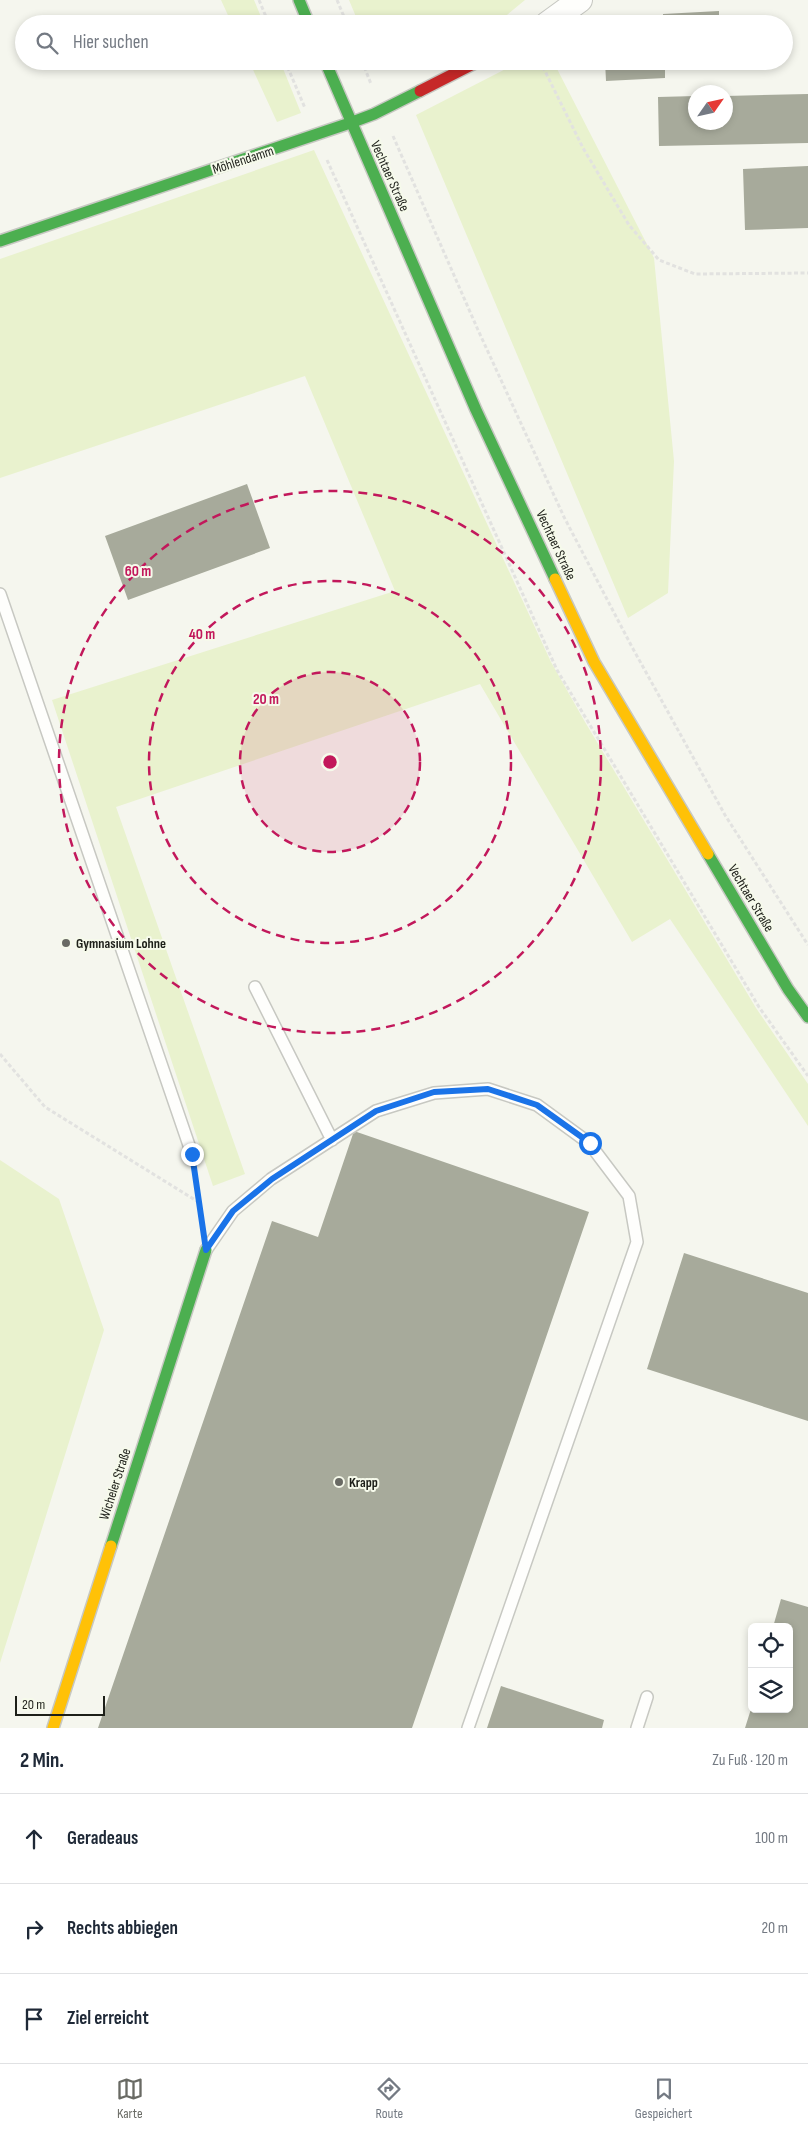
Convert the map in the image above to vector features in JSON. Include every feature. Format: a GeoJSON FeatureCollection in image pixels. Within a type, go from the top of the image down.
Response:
{"type":"FeatureCollection","features":[{"type":"Feature","properties":{"kind":"main road"},"geometry":{"type":"LineString","coordinates":[[299,0],[305,15]]}},
{"type":"Feature","properties":{"kind":"main road","name":"Vechtaer Straße"},"geometry":{"type":"LineString","coordinates":[[328,70],[476,410],[594,662],[788,989],[808,1017]]}},
{"type":"Feature","properties":{"kind":"main road","name":"Möhlendamm"},"geometry":{"type":"LineString","coordinates":[[0,241],[350,123],[382,110],[461,70]]}},
{"type":"Feature","properties":{"kind":"main road","name":"Wicheler Straße"},"geometry":{"type":"LineString","coordinates":[[53,1728],[206,1250]]}},
{"type":"Feature","properties":{"kind":"street"},"geometry":{"type":"LineString","coordinates":[[559,15],[580,0]]}},
{"type":"Feature","properties":{"kind":"lane"},"geometry":{"type":"LineString","coordinates":[[0,594],[192,1154]]}},
{"type":"Feature","properties":{"kind":"lane"},"geometry":{"type":"LineString","coordinates":[[255,987],[332,1140]]}},
{"type":"Feature","properties":{"kind":"lane"},"geometry":{"type":"LineString","coordinates":[[206,1250],[233,1211],[272,1179],[376,1111],[434,1092],[488,1089],[537,1105],[590,1143],[629,1196],[637,1242],[468,1728]]}},
{"type":"Feature","properties":{"kind":"lane"},"geometry":{"type":"LineString","coordinates":[[637,1728],[647,1697]]}},
{"type":"Feature","properties":{"kind":"path"},"geometry":{"type":"LineString","coordinates":[[259,0],[265,15]]}},
{"type":"Feature","properties":{"kind":"path"},"geometry":{"type":"LineString","coordinates":[[338,0],[344,15]]}},
{"type":"Feature","properties":{"kind":"path"},"geometry":{"type":"LineString","coordinates":[[289,70],[316,135]]}},
{"type":"Feature","properties":{"kind":"path"},"geometry":{"type":"LineString","coordinates":[[544,70],[583,148],[629,225],[659,260],[695,274],[808,273]]}},
{"type":"Feature","properties":{"kind":"path"},"geometry":{"type":"LineString","coordinates":[[382,110],[478,330],[564,517],[632,647],[725,815],[808,945]]}},
{"type":"Feature","properties":{"kind":"path"},"geometry":{"type":"LineString","coordinates":[[0,1054],[44,1107],[200,1203]]}},
{"type":"Feature","properties":{"kind":"path"},"geometry":{"type":"LineString","coordinates":[[192,1154],[206,1250]]}},
{"type":"Feature","properties":{"kind":"green space"},"geometry":{"type":"Polygon","coordinates":[[[221,0],[254,0],[260,15],[228,15],[221,0]]]}},
{"type":"Feature","properties":{"kind":"green space"},"geometry":{"type":"Polygon","coordinates":[[[349,0],[525,0],[507,15],[355,15],[349,0]]]}},
{"type":"Feature","properties":{"kind":"green space"},"geometry":{"type":"Polygon","coordinates":[[[253,70],[284,70],[301,113],[277,122],[253,70]]]}},
{"type":"Feature","properties":{"kind":"green space"},"geometry":{"type":"Polygon","coordinates":[[[504,70],[558,70],[654,258],[674,461],[668,593],[628,618],[416,115],[504,70]]]}},
{"type":"Feature","properties":{"kind":"green space"},"geometry":{"type":"Polygon","coordinates":[[[314,150],[551,662],[756,1008],[808,1084],[808,1126],[670,919],[632,942],[480,684],[116,807],[245,1174],[213,1186],[52,700],[395,591],[305,376],[0,478],[0,259],[314,150]]]}},
{"type":"Feature","properties":{"kind":"green space"},"geometry":{"type":"Polygon","coordinates":[[[0,1160],[59,1199],[104,1330],[0,1663],[0,1160]]]}},
{"type":"Feature","properties":{"kind":"building"},"geometry":{"type":"Polygon","coordinates":[[[719,11],[719,15],[663,14],[719,11]]]}},
{"type":"Feature","properties":{"kind":"building"},"geometry":{"type":"Polygon","coordinates":[[[605,70],[665,70],[665,78],[606,81],[605,70]]]}},
{"type":"Feature","properties":{"kind":"building"},"geometry":{"type":"Polygon","coordinates":[[[808,94],[808,143],[659,146],[658,97],[688,96],[688,130],[733,130],[733,96],[808,94]]]}},
{"type":"Feature","properties":{"kind":"building"},"geometry":{"type":"Polygon","coordinates":[[[808,166],[808,228],[745,230],[743,169],[808,166]]]}},
{"type":"Feature","properties":{"kind":"building"},"geometry":{"type":"Polygon","coordinates":[[[247,484],[270,548],[128,600],[105,536],[247,484]]]}},
{"type":"Feature","properties":{"kind":"building","name":"Krapp"},"geometry":{"type":"Polygon","coordinates":[[[354,1131],[589,1212],[412,1728],[98,1728],[272,1221],[318,1237],[354,1131]]]}},
{"type":"Feature","properties":{"kind":"building"},"geometry":{"type":"Polygon","coordinates":[[[684,1253],[808,1293],[808,1421],[647,1369],[684,1253]]]}},
{"type":"Feature","properties":{"kind":"building"},"geometry":{"type":"Polygon","coordinates":[[[781,1599],[808,1607],[808,1728],[745,1728],[750,1713],[793,1713],[793,1623],[774,1623],[781,1599]]]}},
{"type":"Feature","properties":{"kind":"building"},"geometry":{"type":"Polygon","coordinates":[[[501,1686],[604,1720],[602,1728],[487,1728],[501,1686]]]}},
{"type":"Feature","properties":{"kind":"traffic: fast"},"geometry":{"type":"LineString","coordinates":[[299,0],[305,15]]}},
{"type":"Feature","properties":{"kind":"traffic: fast"},"geometry":{"type":"LineString","coordinates":[[329,70],[476,410],[555,579]]}},
{"type":"Feature","properties":{"kind":"traffic: fast"},"geometry":{"type":"LineString","coordinates":[[0,241],[350,123],[374,114],[420,91]]}},
{"type":"Feature","properties":{"kind":"traffic: fast"},"geometry":{"type":"LineString","coordinates":[[708,854],[788,989],[808,1017]]}},
{"type":"Feature","properties":{"kind":"traffic: fast"},"geometry":{"type":"LineString","coordinates":[[111,1546],[206,1250]]}},
{"type":"Feature","properties":{"kind":"traffic: slow"},"geometry":{"type":"LineString","coordinates":[[555,579],[594,662],[708,854]]}},
{"type":"Feature","properties":{"kind":"traffic: slow"},"geometry":{"type":"LineString","coordinates":[[53,1728],[111,1546]]}},
{"type":"Feature","properties":{"kind":"traffic: jam"},"geometry":{"type":"LineString","coordinates":[[420,91],[461,70]]}},
{"type":"Feature","properties":{"kind":"place","name":"Gymnasium Lohne"},"geometry":{"type":"Point","coordinates":[66,943]}},
{"type":"Feature","properties":{"kind":"place","name":"Krapp"},"geometry":{"type":"Point","coordinates":[339,1482]}},
{"type":"Feature","properties":{"kind":"route"},"geometry":{"type":"LineString","coordinates":[[192,1154],[206,1250],[233,1211],[272,1179],[376,1111],[434,1092],[488,1089],[537,1105],[590,1143]]}}]}
